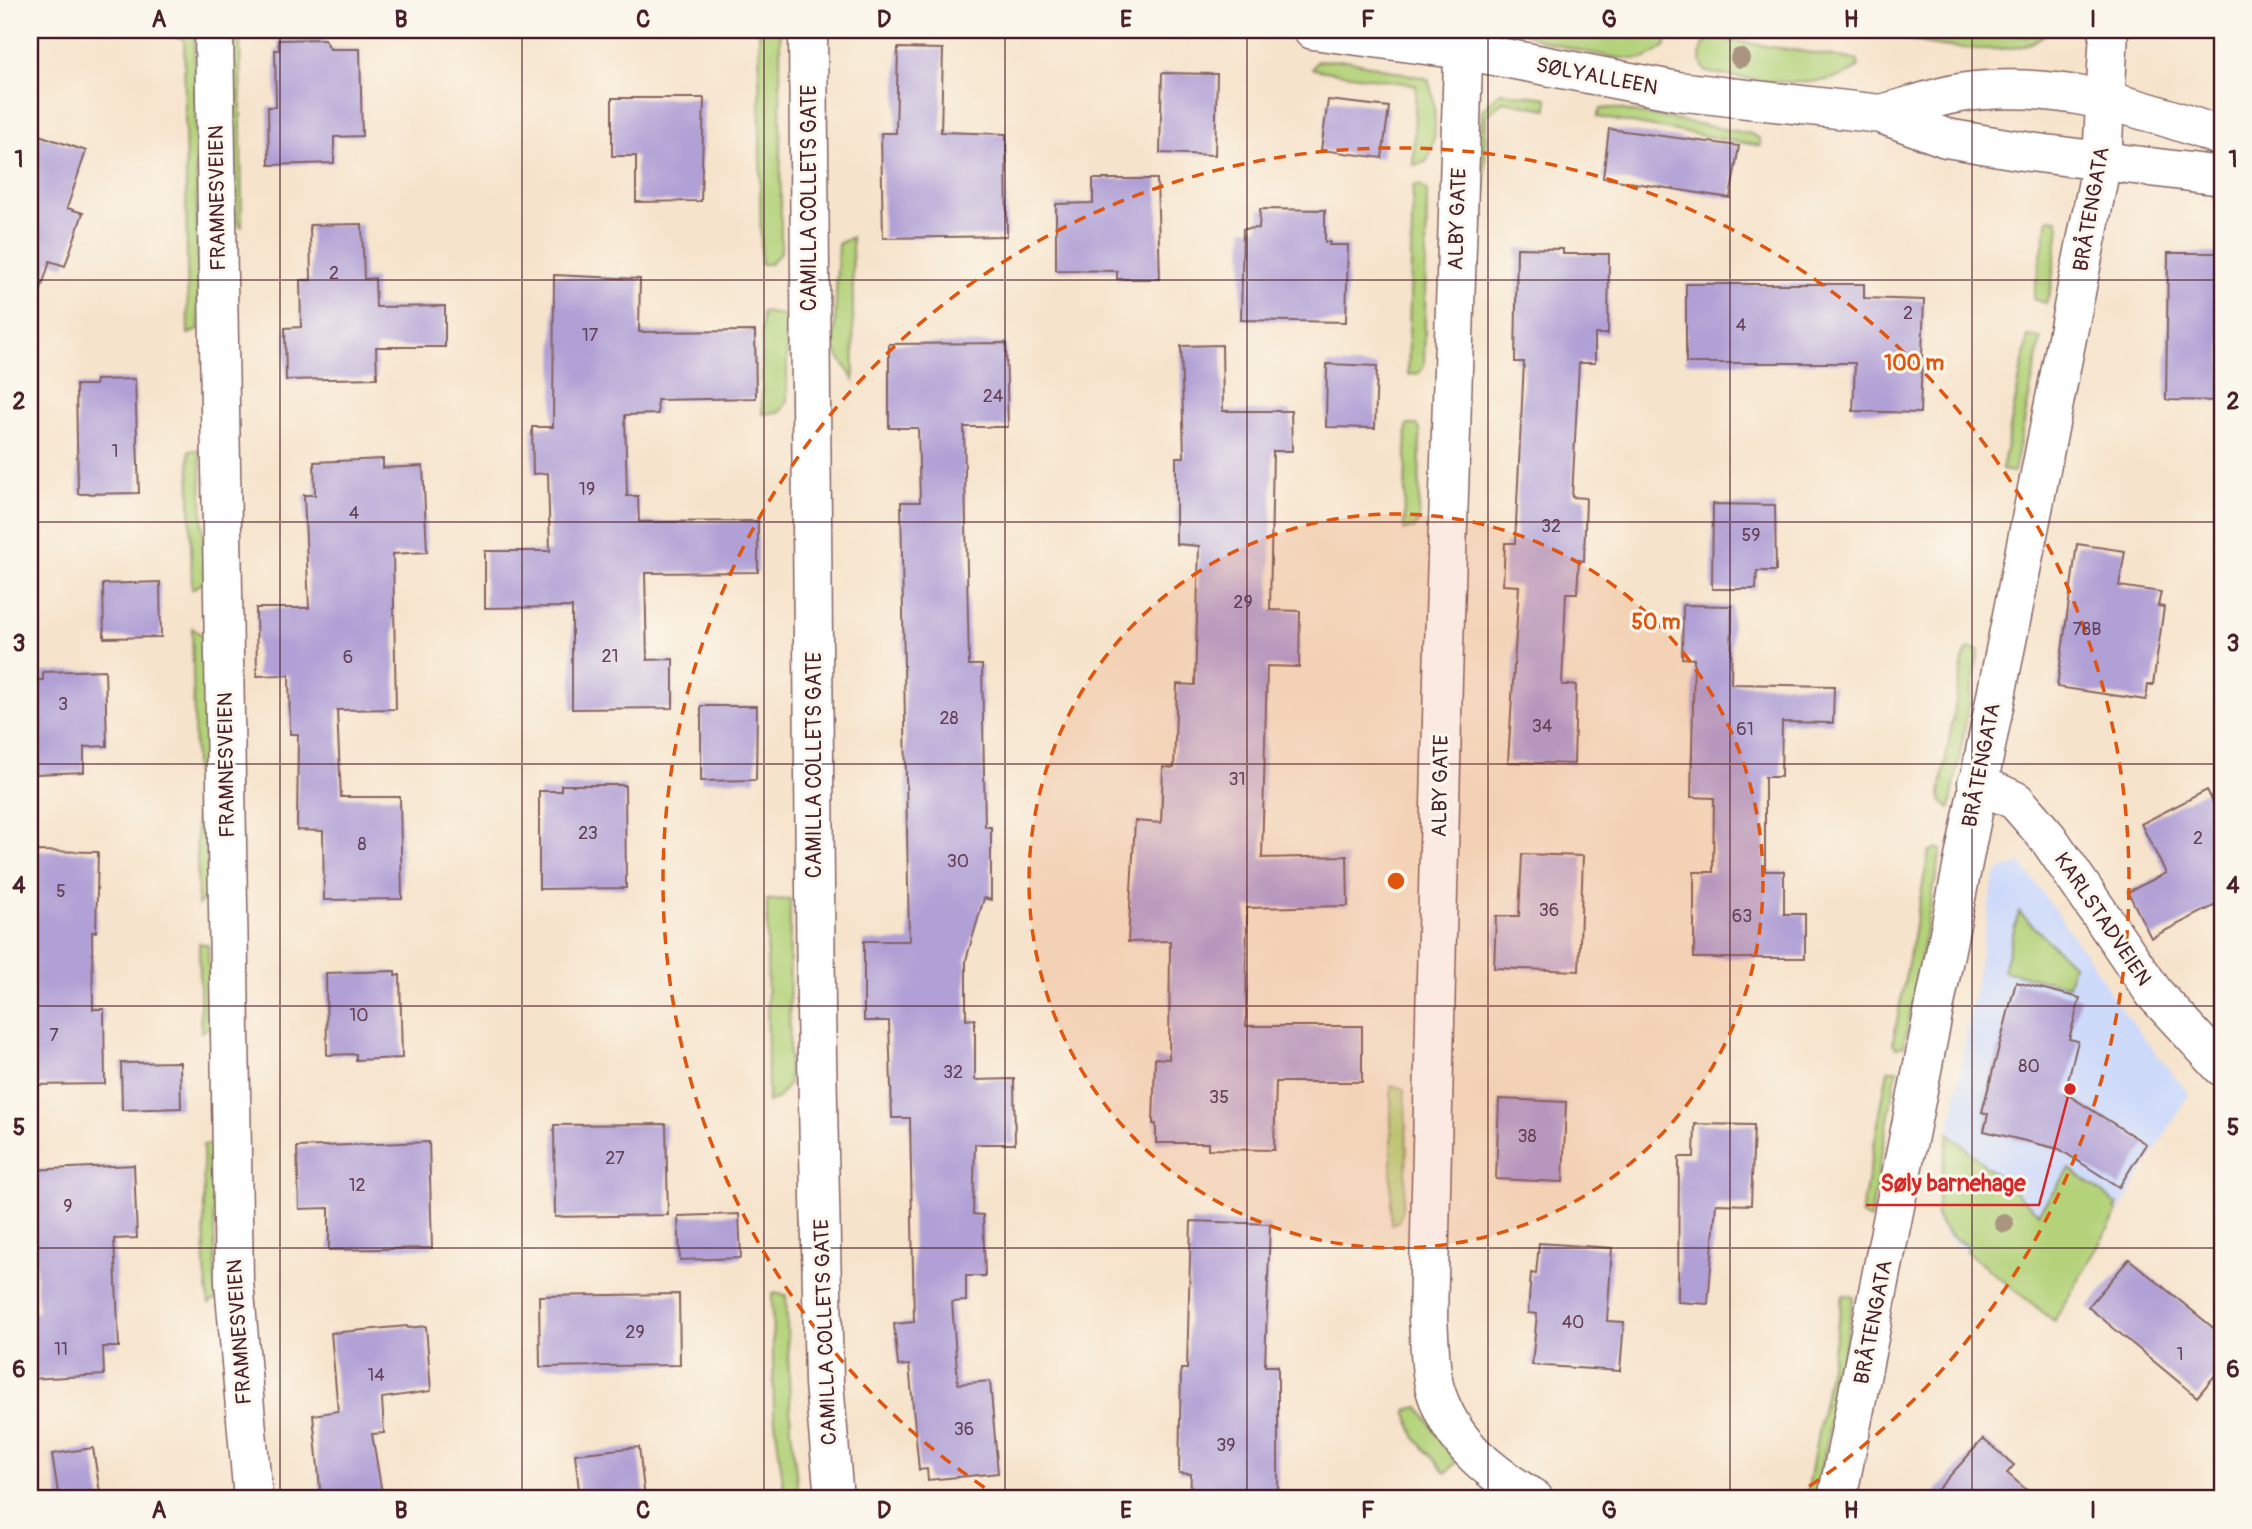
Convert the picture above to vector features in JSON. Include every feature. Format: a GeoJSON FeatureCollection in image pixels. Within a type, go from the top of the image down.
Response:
{"type":"FeatureCollection","features":[{"type":"Feature","properties":{"kind":"street","name":"FRAMNESVEIEN"},"geometry":{"type":"LineString","coordinates":[[214,30],[234,1282],[253,1499]]}},
{"type":"Feature","properties":{"kind":"street","name":"CAMILLA COLLETS GATE"},"geometry":{"type":"LineString","coordinates":[[808,30],[816,1011],[824,1383],[834,1499]]}},
{"type":"Feature","properties":{"kind":"street","name":"SØLYALLEEN"},"geometry":{"type":"LineString","coordinates":[[1313,30],[1463,40],[1677,91],[1881,114],[1946,138],[2222,176]]}},
{"type":"Feature","properties":{"kind":"street","name":"BRÅTENGATA"},"geometry":{"type":"LineString","coordinates":[[1837,1499],[2102,161],[2109,30]]}},
{"type":"Feature","properties":{"kind":"street","name":"ALBY GATE"},"geometry":{"type":"LineString","coordinates":[[1463,40],[1443,678],[1428,1319],[1435,1387],[1452,1430],[1473,1456],[1534,1499]]}},
{"type":"Feature","properties":{"kind":"street","name":"SØLYALLEEN"},"geometry":{"type":"LineString","coordinates":[[1881,114],[1954,94],[2037,91],[2107,100],[2152,111],[2222,137]]}},
{"type":"Feature","properties":{"kind":"street","name":"KARLSTADVEIEN"},"geometry":{"type":"LineString","coordinates":[[1977,783],[2016,801],[2048,838],[2154,993],[2222,1068]]}},
{"type":"Feature","properties":{"kind":"shaded area"},"geometry":{"type":"Polygon","coordinates":[[[2021,863],[2093,964],[2113,998],[2189,1094],[2054,1321],[1945,1235],[1937,1221],[1936,1210],[1994,878],[2000,870],[2021,863]]]}},
{"type":"Feature","properties":{"kind":"green space"},"geometry":{"type":"Polygon","coordinates":[[[149,30],[194,30],[199,330],[188,334],[184,39],[149,30]]]}},
{"type":"Feature","properties":{"kind":"green space"},"geometry":{"type":"Polygon","coordinates":[[[233,30],[240,30],[242,227],[237,224],[233,30]]]}},
{"type":"Feature","properties":{"kind":"green space"},"geometry":{"type":"Polygon","coordinates":[[[759,30],[780,30],[781,252],[770,264],[761,264],[759,30]]]}},
{"type":"Feature","properties":{"kind":"green space"},"geometry":{"type":"Polygon","coordinates":[[[1520,30],[1668,30],[1665,47],[1646,58],[1635,59],[1561,46],[1520,30]]]}},
{"type":"Feature","properties":{"kind":"green space"},"geometry":{"type":"Polygon","coordinates":[[[1899,30],[1979,30],[2025,37],[2048,32],[2029,44],[1983,49],[1911,40],[1899,35],[1899,30]]]}},
{"type":"Feature","properties":{"kind":"green space"},"geometry":{"type":"Polygon","coordinates":[[[1708,37],[1857,60],[1859,66],[1846,75],[1808,82],[1763,81],[1706,72],[1700,54],[1708,37]]]}},
{"type":"Feature","properties":{"kind":"green space"},"geometry":{"type":"Polygon","coordinates":[[[1347,60],[1428,79],[1435,122],[1433,144],[1426,162],[1413,165],[1416,85],[1312,69],[1317,61],[1347,60]]]}},
{"type":"Feature","properties":{"kind":"green space"},"geometry":{"type":"Polygon","coordinates":[[[1500,92],[1547,98],[1547,109],[1503,101],[1486,116],[1484,218],[1475,215],[1482,110],[1500,92]]]}},
{"type":"Feature","properties":{"kind":"green space"},"geometry":{"type":"Polygon","coordinates":[[[1612,108],[1751,134],[1760,139],[1761,146],[1597,117],[1600,109],[1612,108]]]}},
{"type":"Feature","properties":{"kind":"green space"},"geometry":{"type":"Polygon","coordinates":[[[1419,185],[1427,191],[1424,367],[1419,373],[1408,375],[1413,186],[1419,185]]]}},
{"type":"Feature","properties":{"kind":"green space"},"geometry":{"type":"Polygon","coordinates":[[[2048,219],[2057,219],[2059,227],[2051,287],[2046,303],[2033,299],[2048,219]]]}},
{"type":"Feature","properties":{"kind":"green space"},"geometry":{"type":"Polygon","coordinates":[[[852,237],[854,380],[834,349],[838,244],[852,237]]]}},
{"type":"Feature","properties":{"kind":"green space"},"geometry":{"type":"Polygon","coordinates":[[[762,312],[782,315],[787,321],[787,402],[780,412],[762,414],[762,312]]]}},
{"type":"Feature","properties":{"kind":"green space"},"geometry":{"type":"Polygon","coordinates":[[[2028,336],[2041,338],[2014,472],[2002,470],[2028,336]]]}},
{"type":"Feature","properties":{"kind":"green space"},"geometry":{"type":"Polygon","coordinates":[[[1407,425],[1417,425],[1420,430],[1419,520],[1415,528],[1404,530],[1407,425]]]}},
{"type":"Feature","properties":{"kind":"green space"},"geometry":{"type":"Polygon","coordinates":[[[200,450],[205,582],[192,589],[189,451],[200,450]]]}},
{"type":"Feature","properties":{"kind":"green space"},"geometry":{"type":"Polygon","coordinates":[[[192,628],[205,637],[208,896],[198,905],[192,628]]]}},
{"type":"Feature","properties":{"kind":"green space"},"geometry":{"type":"Polygon","coordinates":[[[1968,649],[1979,650],[1950,808],[1941,801],[1940,793],[1963,660],[1968,649]]]}},
{"type":"Feature","properties":{"kind":"green space"},"geometry":{"type":"Polygon","coordinates":[[[1936,848],[1941,850],[1904,1046],[1896,1048],[1893,1042],[1929,852],[1936,848]]]}},
{"type":"Feature","properties":{"kind":"green space"},"geometry":{"type":"Polygon","coordinates":[[[790,899],[789,1083],[778,1098],[768,1102],[767,900],[790,899]]]}},
{"type":"Feature","properties":{"kind":"green space"},"geometry":{"type":"Polygon","coordinates":[[[2019,912],[2073,965],[2068,985],[2003,971],[2019,912]]]}},
{"type":"Feature","properties":{"kind":"green space"},"geometry":{"type":"Polygon","coordinates":[[[199,943],[208,945],[210,1027],[201,1032],[199,943]]]}},
{"type":"Feature","properties":{"kind":"green space"},"geometry":{"type":"Polygon","coordinates":[[[1888,1070],[1897,1070],[1870,1220],[1861,1215],[1888,1070]]]}},
{"type":"Feature","properties":{"kind":"green space"},"geometry":{"type":"Polygon","coordinates":[[[1391,1085],[1404,1089],[1407,1155],[1405,1190],[1399,1221],[1391,1224],[1391,1085]]]}},
{"type":"Feature","properties":{"kind":"green space"},"geometry":{"type":"Polygon","coordinates":[[[1949,1133],[2038,1213],[2070,1169],[2118,1205],[2115,1209],[2118,1212],[2054,1321],[1966,1251],[1968,1247],[1951,1236],[1940,1223],[1936,1210],[1949,1133]]]}},
{"type":"Feature","properties":{"kind":"green space"},"geometry":{"type":"Polygon","coordinates":[[[203,1145],[212,1145],[216,1300],[209,1304],[205,1269],[203,1145]]]}},
{"type":"Feature","properties":{"kind":"green space"},"geometry":{"type":"Polygon","coordinates":[[[772,1293],[786,1295],[791,1429],[799,1499],[785,1499],[774,1413],[772,1293]]]}},
{"type":"Feature","properties":{"kind":"green space"},"geometry":{"type":"Polygon","coordinates":[[[1843,1295],[1854,1297],[1816,1499],[1806,1499],[1843,1295]]]}},
{"type":"Feature","properties":{"kind":"green space"},"geometry":{"type":"Polygon","coordinates":[[[1419,1407],[1456,1462],[1446,1473],[1416,1439],[1406,1410],[1419,1407]]]}},
{"type":"Feature","properties":{"kind":"building"},"geometry":{"type":"Polygon","coordinates":[[[325,39],[330,49],[360,49],[362,136],[334,137],[334,163],[269,165],[268,107],[276,107],[275,50],[279,50],[278,40],[325,39]]]}},
{"type":"Feature","properties":{"kind":"building"},"geometry":{"type":"Polygon","coordinates":[[[898,48],[943,49],[941,132],[1006,134],[1007,236],[883,238],[881,133],[896,133],[898,48]]]}},
{"type":"Feature","properties":{"kind":"building"},"geometry":{"type":"Polygon","coordinates":[[[1162,73],[1217,74],[1215,155],[1160,153],[1162,73]]]}},
{"type":"Feature","properties":{"kind":"building"},"geometry":{"type":"Polygon","coordinates":[[[612,98],[704,98],[701,201],[636,202],[636,156],[612,156],[612,98]]]}},
{"type":"Feature","properties":{"kind":"building"},"geometry":{"type":"Polygon","coordinates":[[[1328,100],[1389,107],[1382,158],[1321,150],[1328,100]]]}},
{"type":"Feature","properties":{"kind":"building"},"geometry":{"type":"Polygon","coordinates":[[[1609,129],[1739,146],[1730,198],[1603,178],[1609,129]]]}},
{"type":"Feature","properties":{"kind":"building"},"geometry":{"type":"Polygon","coordinates":[[[30,132],[86,151],[67,208],[83,213],[65,266],[50,261],[38,299],[30,297],[30,132]]]}},
{"type":"Feature","properties":{"kind":"building"},"geometry":{"type":"Polygon","coordinates":[[[1093,179],[1157,179],[1160,279],[1117,279],[1117,271],[1056,270],[1056,204],[1093,203],[1093,179]]]}},
{"type":"Feature","properties":{"kind":"building"},"geometry":{"type":"Polygon","coordinates":[[[1260,209],[1325,210],[1325,242],[1330,242],[1329,245],[1348,245],[1346,322],[1241,320],[1243,229],[1259,228],[1260,209]]]}},
{"type":"Feature","properties":{"kind":"building"},"geometry":{"type":"Polygon","coordinates":[[[362,224],[364,279],[375,278],[376,307],[445,306],[445,347],[376,347],[377,378],[286,380],[285,328],[301,327],[300,280],[311,280],[310,225],[362,224]]]}},
{"type":"Feature","properties":{"kind":"building"},"geometry":{"type":"Polygon","coordinates":[[[1517,248],[1563,249],[1563,254],[1609,254],[1608,334],[1595,334],[1595,363],[1579,363],[1572,497],[1586,498],[1584,561],[1579,560],[1577,593],[1566,593],[1562,685],[1576,685],[1574,764],[1508,762],[1519,586],[1503,585],[1505,543],[1515,543],[1524,362],[1515,362],[1517,248]]]}},
{"type":"Feature","properties":{"kind":"building"},"geometry":{"type":"Polygon","coordinates":[[[2168,253],[2222,253],[2222,401],[2166,400],[2168,253]]]}},
{"type":"Feature","properties":{"kind":"building"},"geometry":{"type":"Polygon","coordinates":[[[554,275],[640,279],[639,332],[755,331],[756,398],[657,400],[658,414],[625,415],[627,496],[638,496],[639,522],[758,521],[758,572],[645,573],[647,660],[673,659],[673,708],[572,709],[572,607],[485,608],[485,551],[550,551],[548,473],[533,474],[532,427],[553,427],[554,275]]]}},
{"type":"Feature","properties":{"kind":"building"},"geometry":{"type":"Polygon","coordinates":[[[1686,284],[1864,284],[1864,298],[1924,300],[1920,413],[1853,411],[1855,363],[1686,363],[1686,284]]]}},
{"type":"Feature","properties":{"kind":"building"},"geometry":{"type":"Polygon","coordinates":[[[1006,343],[1008,427],[964,427],[969,665],[982,665],[985,827],[991,827],[991,900],[984,898],[966,960],[966,1020],[975,1019],[975,1080],[1014,1079],[1015,1144],[975,1144],[973,1214],[983,1215],[985,1276],[966,1276],[966,1301],[952,1302],[958,1384],[990,1381],[998,1473],[928,1480],[927,1469],[919,1470],[909,1365],[898,1366],[894,1324],[914,1322],[910,1118],[892,1118],[889,1021],[864,1021],[864,941],[909,941],[901,502],[920,502],[918,428],[889,428],[889,344],[1006,343]]]}},
{"type":"Feature","properties":{"kind":"building"},"geometry":{"type":"Polygon","coordinates":[[[1222,345],[1223,411],[1291,411],[1292,451],[1273,451],[1270,610],[1300,611],[1299,667],[1267,666],[1262,858],[1347,856],[1348,906],[1247,908],[1246,1026],[1362,1026],[1362,1082],[1276,1082],[1274,1150],[1208,1149],[1208,1143],[1156,1143],[1156,1124],[1153,1124],[1155,1058],[1169,1059],[1170,941],[1128,942],[1135,821],[1161,823],[1163,767],[1174,768],[1177,684],[1195,685],[1199,546],[1176,544],[1176,457],[1184,457],[1181,346],[1222,345]]]}},
{"type":"Feature","properties":{"kind":"building"},"geometry":{"type":"Polygon","coordinates":[[[1327,364],[1377,366],[1375,428],[1326,427],[1327,364]]]}},
{"type":"Feature","properties":{"kind":"building"},"geometry":{"type":"Polygon","coordinates":[[[135,379],[139,493],[78,494],[76,385],[95,385],[96,380],[135,379]]]}},
{"type":"Feature","properties":{"kind":"building"},"geometry":{"type":"Polygon","coordinates":[[[383,459],[383,468],[423,466],[427,552],[393,554],[396,709],[337,710],[341,797],[400,797],[402,899],[324,900],[323,831],[297,830],[298,734],[290,734],[289,675],[257,676],[256,608],[309,608],[304,495],[315,495],[314,462],[383,459]]]}},
{"type":"Feature","properties":{"kind":"building"},"geometry":{"type":"Polygon","coordinates":[[[1713,504],[1775,505],[1776,571],[1757,571],[1756,589],[1712,589],[1713,504]]]}},
{"type":"Feature","properties":{"kind":"building"},"geometry":{"type":"Polygon","coordinates":[[[2077,544],[2125,551],[2119,586],[2161,592],[2158,606],[2164,607],[2153,685],[2148,685],[2146,700],[2057,687],[2077,544]]]}},
{"type":"Feature","properties":{"kind":"building"},"geometry":{"type":"Polygon","coordinates":[[[160,582],[161,637],[104,638],[103,584],[160,582]]]}},
{"type":"Feature","properties":{"kind":"building"},"geometry":{"type":"Polygon","coordinates":[[[1683,605],[1732,606],[1731,684],[1834,686],[1833,723],[1782,722],[1781,777],[1765,777],[1765,871],[1784,871],[1784,914],[1805,914],[1805,958],[1694,958],[1694,872],[1713,872],[1714,798],[1691,797],[1694,659],[1682,658],[1683,605]]]}},
{"type":"Feature","properties":{"kind":"building"},"geometry":{"type":"Polygon","coordinates":[[[105,670],[107,746],[84,747],[84,772],[36,774],[35,748],[30,749],[30,680],[43,680],[43,672],[105,670]]]}},
{"type":"Feature","properties":{"kind":"building"},"geometry":{"type":"Polygon","coordinates":[[[701,706],[757,706],[756,780],[701,781],[701,706]]]}},
{"type":"Feature","properties":{"kind":"building"},"geometry":{"type":"Polygon","coordinates":[[[561,785],[625,785],[626,888],[539,889],[539,791],[561,791],[561,785]]]}},
{"type":"Feature","properties":{"kind":"building"},"geometry":{"type":"Polygon","coordinates":[[[2207,790],[2222,820],[2222,902],[2151,938],[2128,892],[2166,873],[2141,824],[2207,790]]]}},
{"type":"Feature","properties":{"kind":"building"},"geometry":{"type":"Polygon","coordinates":[[[30,851],[98,852],[96,932],[92,932],[93,1009],[104,1009],[105,1084],[30,1085],[30,851]]]}},
{"type":"Feature","properties":{"kind":"building"},"geometry":{"type":"Polygon","coordinates":[[[1522,854],[1583,856],[1579,971],[1494,968],[1496,916],[1519,916],[1522,854]]]}},
{"type":"Feature","properties":{"kind":"building"},"geometry":{"type":"Polygon","coordinates":[[[395,971],[395,976],[400,975],[402,1058],[356,1060],[356,1054],[327,1055],[326,973],[395,971]]]}},
{"type":"Feature","properties":{"kind":"building"},"geometry":{"type":"Polygon","coordinates":[[[2016,982],[2080,998],[2069,1039],[2078,1041],[2065,1093],[2146,1144],[2119,1187],[2059,1149],[1984,1131],[1988,1114],[1982,1112],[2016,982]]]}},
{"type":"Feature","properties":{"kind":"building"},"geometry":{"type":"Polygon","coordinates":[[[180,1062],[181,1108],[122,1110],[121,1063],[180,1062]]]}},
{"type":"Feature","properties":{"kind":"building"},"geometry":{"type":"Polygon","coordinates":[[[1499,1099],[1566,1102],[1563,1182],[1496,1179],[1499,1099]]]}},
{"type":"Feature","properties":{"kind":"building"},"geometry":{"type":"Polygon","coordinates":[[[666,1124],[668,1215],[555,1217],[554,1125],[666,1124]]]}},
{"type":"Feature","properties":{"kind":"building"},"geometry":{"type":"Polygon","coordinates":[[[1695,1124],[1754,1125],[1751,1205],[1716,1204],[1708,1304],[1678,1302],[1679,1157],[1694,1157],[1695,1124]]]}},
{"type":"Feature","properties":{"kind":"building"},"geometry":{"type":"Polygon","coordinates":[[[429,1142],[432,1248],[329,1250],[329,1208],[299,1209],[297,1147],[429,1142]]]}},
{"type":"Feature","properties":{"kind":"building"},"geometry":{"type":"Polygon","coordinates":[[[134,1165],[137,1238],[114,1239],[119,1347],[103,1347],[104,1375],[30,1379],[30,1312],[38,1312],[34,1227],[30,1227],[30,1170],[134,1165]]]}},
{"type":"Feature","properties":{"kind":"building"},"geometry":{"type":"Polygon","coordinates":[[[739,1214],[741,1258],[680,1260],[678,1216],[739,1214]]]}},
{"type":"Feature","properties":{"kind":"building"},"geometry":{"type":"Polygon","coordinates":[[[1191,1221],[1270,1224],[1265,1366],[1278,1366],[1278,1489],[1260,1489],[1260,1499],[1190,1499],[1191,1474],[1179,1473],[1181,1369],[1187,1369],[1191,1221]]]}},
{"type":"Feature","properties":{"kind":"building"},"geometry":{"type":"Polygon","coordinates":[[[1539,1243],[1612,1248],[1607,1321],[1624,1322],[1620,1371],[1532,1365],[1537,1314],[1528,1313],[1531,1273],[1536,1274],[1539,1243]]]}},
{"type":"Feature","properties":{"kind":"building"},"geometry":{"type":"Polygon","coordinates":[[[2129,1259],[2222,1335],[2222,1367],[2197,1397],[2088,1307],[2129,1259]]]}},
{"type":"Feature","properties":{"kind":"building"},"geometry":{"type":"Polygon","coordinates":[[[679,1294],[680,1365],[540,1367],[539,1296],[679,1294]]]}},
{"type":"Feature","properties":{"kind":"building"},"geometry":{"type":"Polygon","coordinates":[[[426,1326],[431,1391],[382,1398],[384,1433],[372,1434],[383,1499],[321,1499],[313,1415],[338,1411],[331,1333],[426,1326]]]}},
{"type":"Feature","properties":{"kind":"building"},"geometry":{"type":"Polygon","coordinates":[[[1983,1439],[2014,1465],[2007,1473],[2037,1499],[1929,1499],[1983,1439]]]}},
{"type":"Feature","properties":{"kind":"building"},"geometry":{"type":"Polygon","coordinates":[[[639,1447],[645,1499],[580,1499],[575,1454],[639,1447]]]}},
{"type":"Feature","properties":{"kind":"building"},"geometry":{"type":"Polygon","coordinates":[[[93,1448],[101,1499],[59,1499],[52,1454],[93,1448]]]}},
{"type":"Feature","properties":{"kind":"place","name":"Søly barnehage"},"geometry":{"type":"Point","coordinates":[2070,1089]}}]}
